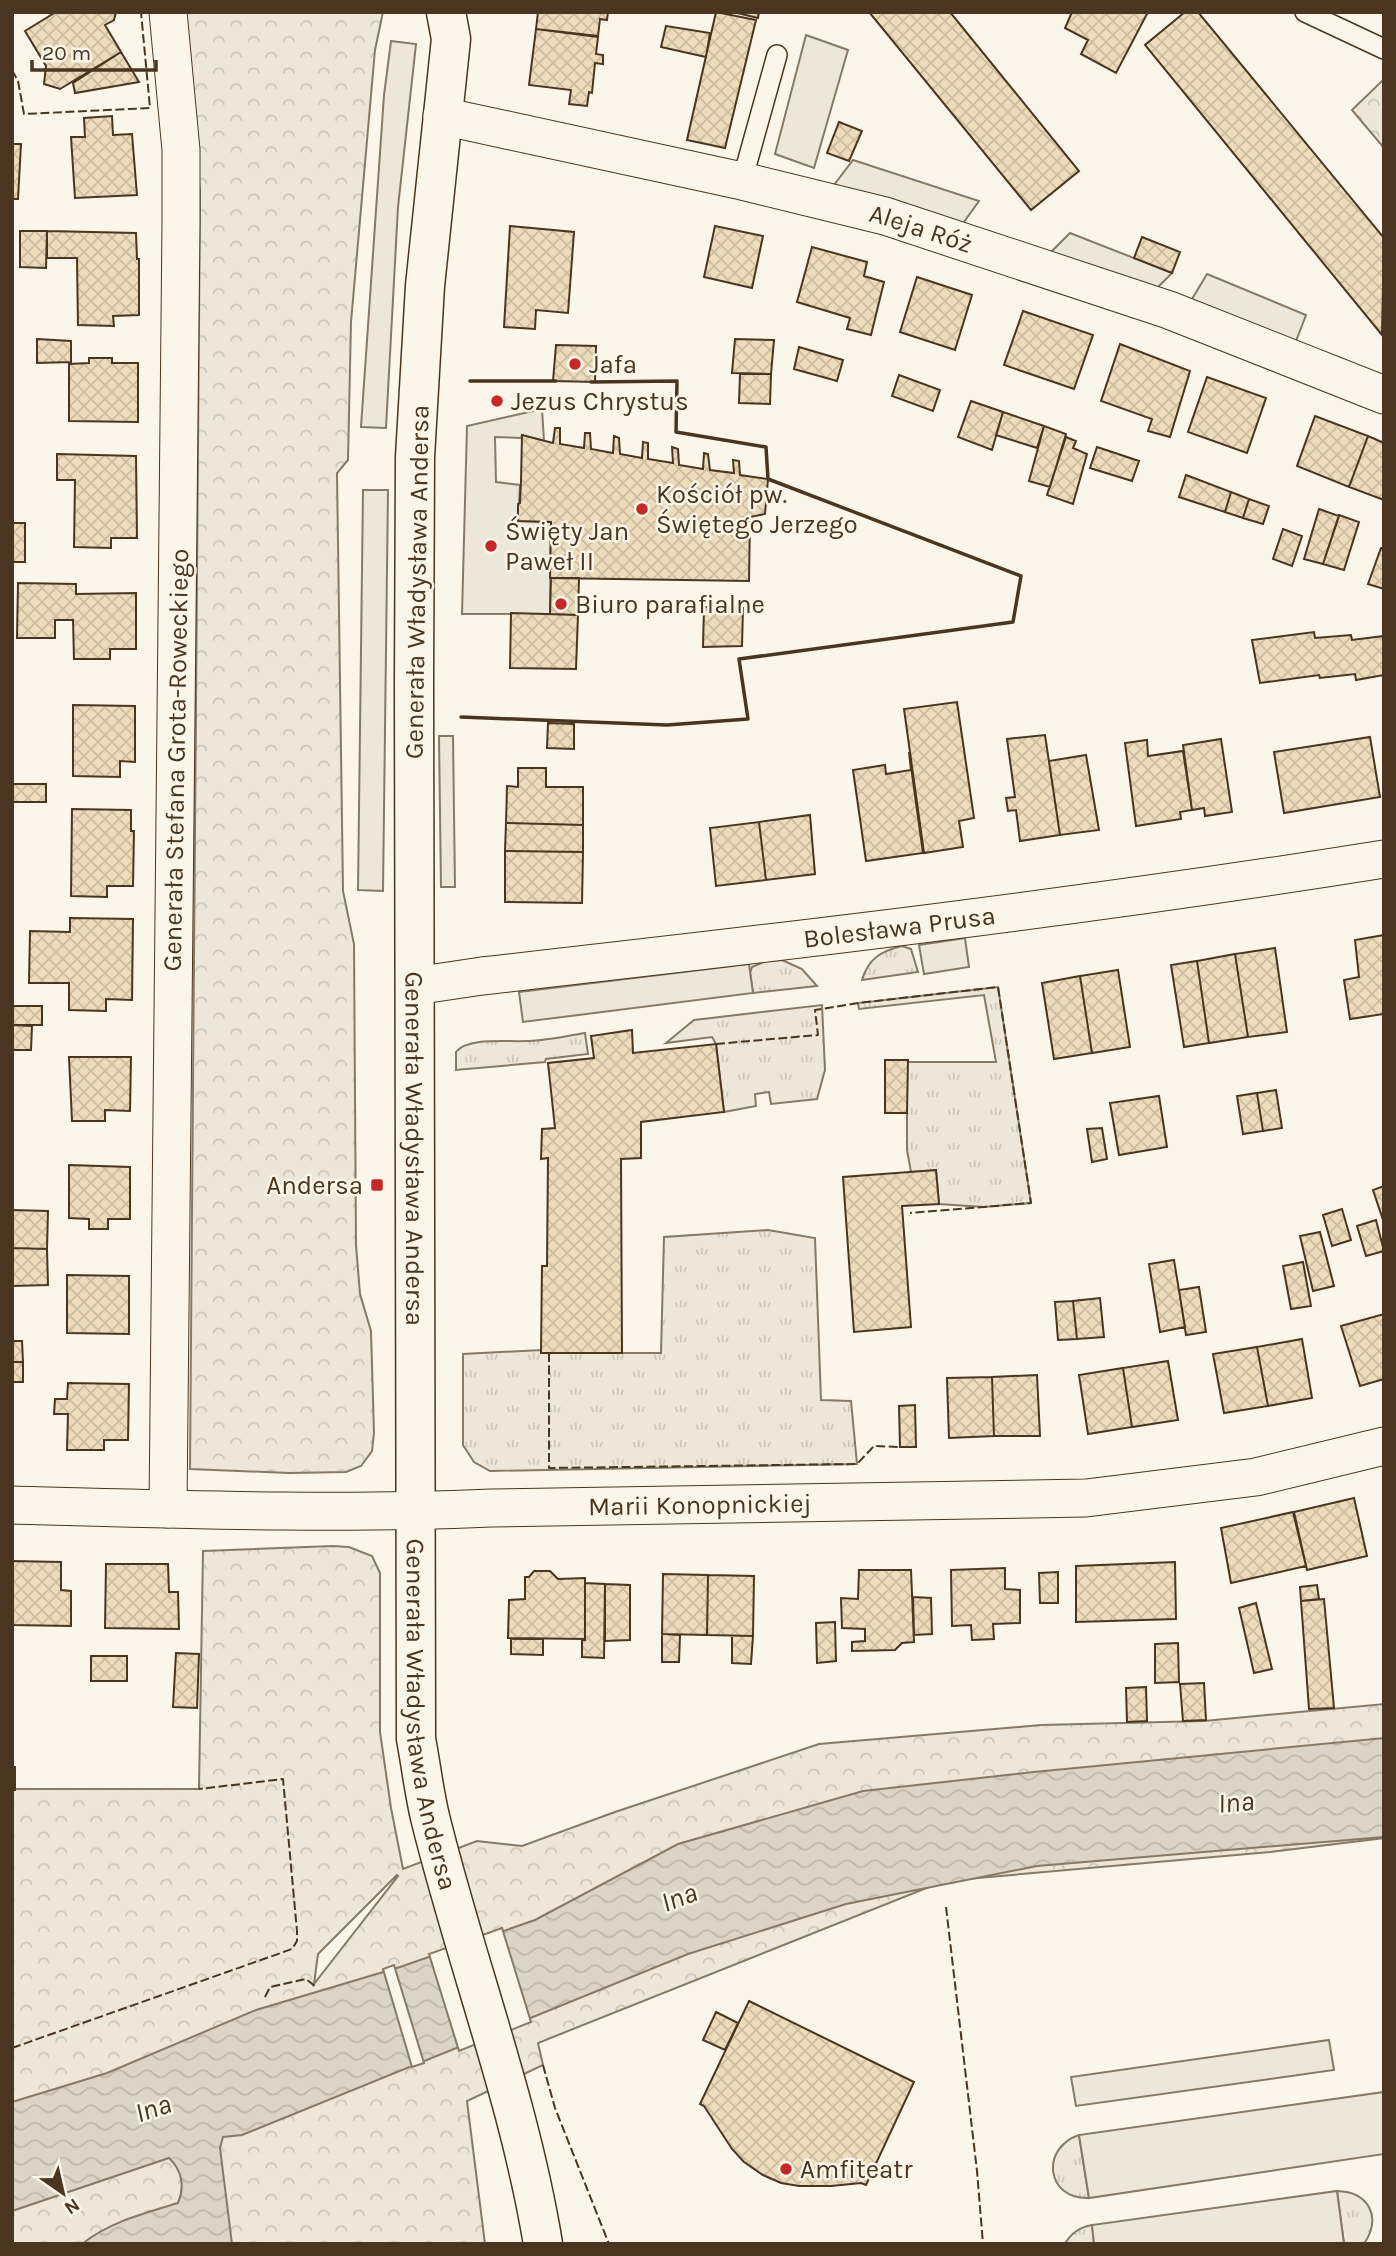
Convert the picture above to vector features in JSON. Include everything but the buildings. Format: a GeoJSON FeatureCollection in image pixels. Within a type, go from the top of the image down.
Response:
{"type":"FeatureCollection","features":[{"type":"Feature","properties":{"kind":"street","name":"Generała Stefana Grota-Roweckiego"},"geometry":{"type":"LineString","coordinates":[[168,12],[181,150],[181,222],[168,1509]]}},
{"type":"Feature","properties":{"kind":"street","name":"Generała Władysława Andersa"},"geometry":{"type":"LineString","coordinates":[[453,21],[425,286],[415,457],[415,1511],[418,1569],[416,1739],[430,1815],[505,2076],[536,2202],[543,2244]]}},
{"type":"Feature","properties":{"kind":"street","name":"Aleja Róż"},"geometry":{"type":"LineString","coordinates":[[442,116],[742,181],[885,216],[1169,310],[1384,395]]}},
{"type":"Feature","properties":{"kind":"street","name":"Bolesława Prusa"},"geometry":{"type":"LineString","coordinates":[[415,986],[988,917],[1235,883],[1384,859]]}},
{"type":"Feature","properties":{"kind":"street","name":"Marii Konopnickiej"},"geometry":{"type":"LineString","coordinates":[[12,1505],[415,1511],[1086,1498],[1256,1477],[1384,1446]]}},
{"type":"Feature","properties":{"kind":"lane"},"geometry":{"type":"LineString","coordinates":[[1305,12],[1384,50]]}},
{"type":"Feature","properties":{"kind":"lane"},"geometry":{"type":"LineString","coordinates":[[742,181],[777,55]]}},
{"type":"Feature","properties":{"kind":"green space"},"geometry":{"type":"Polygon","coordinates":[[[183,12],[383,12],[375,50],[351,322],[348,460],[337,473],[343,891],[354,944],[356,1245],[360,1294],[371,1331],[374,1433],[372,1451],[361,1466],[346,1472],[190,1469],[200,192],[183,12]]]}},
{"type":"Feature","properties":{"kind":"green space"},"geometry":{"type":"Polygon","coordinates":[[[1384,79],[1384,148],[1352,110],[1384,79]]]}},
{"type":"Feature","properties":{"kind":"green space"},"geometry":{"type":"Polygon","coordinates":[[[902,946],[911,949],[918,972],[862,980],[876,957],[902,946]]]}},
{"type":"Feature","properties":{"kind":"green space"},"geometry":{"type":"Polygon","coordinates":[[[782,960],[802,969],[817,986],[753,993],[750,973],[752,967],[766,961],[782,960]]]}},
{"type":"Feature","properties":{"kind":"green space"},"geometry":{"type":"Polygon","coordinates":[[[998,987],[1031,1203],[984,1207],[939,1204],[936,1170],[911,1172],[907,1150],[907,1062],[996,1062],[984,995],[859,1009],[858,1003],[998,987]]]}},
{"type":"Feature","properties":{"kind":"green space"},"geometry":{"type":"Polygon","coordinates":[[[822,1005],[825,1070],[817,1099],[771,1104],[769,1092],[755,1094],[756,1106],[724,1112],[716,1044],[712,1037],[666,1043],[694,1020],[822,1005]]]}},
{"type":"Feature","properties":{"kind":"green space"},"geometry":{"type":"Polygon","coordinates":[[[585,1033],[588,1054],[546,1059],[545,1062],[456,1070],[456,1052],[469,1044],[540,1040],[585,1033]]]}},
{"type":"Feature","properties":{"kind":"green space"},"geometry":{"type":"Polygon","coordinates":[[[768,1230],[815,1238],[821,1400],[851,1401],[857,1464],[490,1471],[474,1462],[463,1445],[463,1354],[542,1350],[542,1353],[661,1353],[664,1237],[768,1230]]]}},
{"type":"Feature","properties":{"kind":"green space"},"geometry":{"type":"Polygon","coordinates":[[[333,1546],[349,1547],[372,1556],[380,1573],[380,1732],[403,1869],[477,1841],[522,1846],[819,1744],[1041,1725],[1204,1721],[1384,1704],[1384,1838],[1270,1852],[944,1881],[538,2043],[543,2065],[467,2101],[485,2244],[12,2244],[12,1789],[199,1789],[203,1551],[333,1546]],[[398,1876],[318,1954],[314,1984],[398,1876]]]}},
{"type":"Feature","properties":{"kind":"green space"},"geometry":{"type":"Polygon","coordinates":[[[1079,2135],[1089,2198],[1064,2191],[1053,2172],[1058,2151],[1066,2142],[1079,2135]]]}},
{"type":"Feature","properties":{"kind":"green space"},"geometry":{"type":"Polygon","coordinates":[[[1337,2191],[1357,2196],[1369,2208],[1372,2224],[1364,2244],[1344,2244],[1337,2191]]]}},
{"type":"Feature","properties":{"kind":"green space"},"geometry":{"type":"Polygon","coordinates":[[[1092,2225],[1094,2244],[1065,2244],[1076,2231],[1092,2225]]]}},
{"type":"Feature","properties":{"kind":"shaded area"},"geometry":{"type":"Polygon","coordinates":[[[806,35],[848,50],[814,168],[775,154],[806,35]]]}},
{"type":"Feature","properties":{"kind":"shaded area"},"geometry":{"type":"Polygon","coordinates":[[[391,41],[416,44],[398,207],[386,428],[361,427],[384,95],[391,41]]]}},
{"type":"Feature","properties":{"kind":"shaded area"},"geometry":{"type":"Polygon","coordinates":[[[853,160],[979,201],[961,226],[834,185],[853,160]]]}},
{"type":"Feature","properties":{"kind":"shaded area"},"geometry":{"type":"Polygon","coordinates":[[[1070,233],[1172,273],[1151,294],[1049,254],[1070,233]]]}},
{"type":"Feature","properties":{"kind":"shaded area"},"geometry":{"type":"Polygon","coordinates":[[[1207,274],[1306,315],[1296,341],[1189,304],[1207,274]]]}},
{"type":"Feature","properties":{"kind":"shaded area"},"geometry":{"type":"Polygon","coordinates":[[[542,409],[544,441],[522,435],[521,438],[495,437],[496,482],[520,485],[518,521],[551,522],[550,614],[462,614],[467,426],[542,409]]]}},
{"type":"Feature","properties":{"kind":"shaded area"},"geometry":{"type":"Polygon","coordinates":[[[363,490],[388,490],[383,891],[358,890],[363,490]]]}},
{"type":"Feature","properties":{"kind":"shaded area"},"geometry":{"type":"Polygon","coordinates":[[[439,736],[453,736],[455,887],[441,887],[439,736]]]}},
{"type":"Feature","properties":{"kind":"shaded area"},"geometry":{"type":"Polygon","coordinates":[[[965,938],[969,967],[924,974],[919,945],[965,938]]]}},
{"type":"Feature","properties":{"kind":"shaded area"},"geometry":{"type":"Polygon","coordinates":[[[749,964],[753,993],[523,1022],[519,992],[749,964]]]}},
{"type":"Feature","properties":{"kind":"shaded area"},"geometry":{"type":"Polygon","coordinates":[[[1329,2040],[1334,2070],[1076,2106],[1071,2077],[1329,2040]]]}},
{"type":"Feature","properties":{"kind":"shaded area"},"geometry":{"type":"Polygon","coordinates":[[[1384,2092],[1384,2154],[1089,2198],[1079,2135],[1384,2092]]]}},
{"type":"Feature","properties":{"kind":"shaded area"},"geometry":{"type":"Polygon","coordinates":[[[1337,2191],[1344,2244],[1094,2244],[1092,2225],[1337,2191]]]}},
{"type":"Feature","properties":{"kind":"water","name":"Ina"},"geometry":{"type":"Polygon","coordinates":[[[1384,1738],[1384,1837],[1037,1866],[846,1904],[688,1954],[242,2135],[223,2137],[220,2148],[232,2244],[82,2244],[116,2224],[178,2203],[181,2179],[169,2158],[12,2211],[12,2102],[107,2073],[256,2010],[400,1967],[535,1920],[678,1844],[863,1791],[1384,1738]]]}},
{"type":"Feature","properties":{"kind":"pier"},"geometry":{"type":"Polygon","coordinates":[[[502,1928],[531,2022],[459,2051],[429,1954],[502,1928]]]}},
{"type":"Feature","properties":{"kind":"pier"},"geometry":{"type":"Polygon","coordinates":[[[394,1965],[424,2063],[412,2067],[383,1969],[394,1965]]]}},
{"type":"Feature","properties":{"kind":"fence"},"geometry":{"type":"LineString","coordinates":[[12,70],[18,81],[24,114],[150,108],[141,12]]}},
{"type":"Feature","properties":{"kind":"fence"},"geometry":{"type":"LineString","coordinates":[[716,1044],[818,1035],[815,1010],[998,987],[1031,1203],[910,1213]]}},
{"type":"Feature","properties":{"kind":"fence"},"geometry":{"type":"LineString","coordinates":[[549,1353],[549,1468],[857,1464],[874,1446],[900,1447]]}},
{"type":"Feature","properties":{"kind":"fence"},"geometry":{"type":"LineString","coordinates":[[12,2048],[292,1949],[297,1941],[297,1931],[283,1779],[199,1789]]}},
{"type":"Feature","properties":{"kind":"fence"},"geometry":{"type":"LineString","coordinates":[[946,1907],[983,2244]]}},
{"type":"Feature","properties":{"kind":"fence"},"geometry":{"type":"LineString","coordinates":[[265,1997],[270,1987],[306,1979],[316,1987]]}},
{"type":"Feature","properties":{"kind":"fence"},"geometry":{"type":"LineString","coordinates":[[543,2065],[555,2108],[609,2244]]}},
{"type":"Feature","properties":{"kind":"wall"},"geometry":{"type":"LineString","coordinates":[[470,381],[556,381]]}},
{"type":"Feature","properties":{"kind":"wall"},"geometry":{"type":"LineString","coordinates":[[461,717],[667,725],[748,719],[739,659],[1013,622],[1021,576],[768,479],[766,447],[676,432],[677,381],[591,382]]}},
{"type":"Feature","properties":{"kind":"place","name":"Jafa"},"geometry":{"type":"Point","coordinates":[575,364]}},
{"type":"Feature","properties":{"kind":"place","name":"Jezus Chrystus"},"geometry":{"type":"Point","coordinates":[497,401]}},
{"type":"Feature","properties":{"kind":"place","name":"Kościół pw. Świętego Jerzego"},"geometry":{"type":"Point","coordinates":[642,509]}},
{"type":"Feature","properties":{"kind":"place","name":"Święty Jan Paweł II"},"geometry":{"type":"Point","coordinates":[491,546]}},
{"type":"Feature","properties":{"kind":"place","name":"Biuro parafialne"},"geometry":{"type":"Point","coordinates":[561,604]}},
{"type":"Feature","properties":{"kind":"place","name":"Andersa"},"geometry":{"type":"Point","coordinates":[377,1185]}},
{"type":"Feature","properties":{"kind":"place","name":"Amfiteatr"},"geometry":{"type":"Point","coordinates":[786,2169]}}]}
